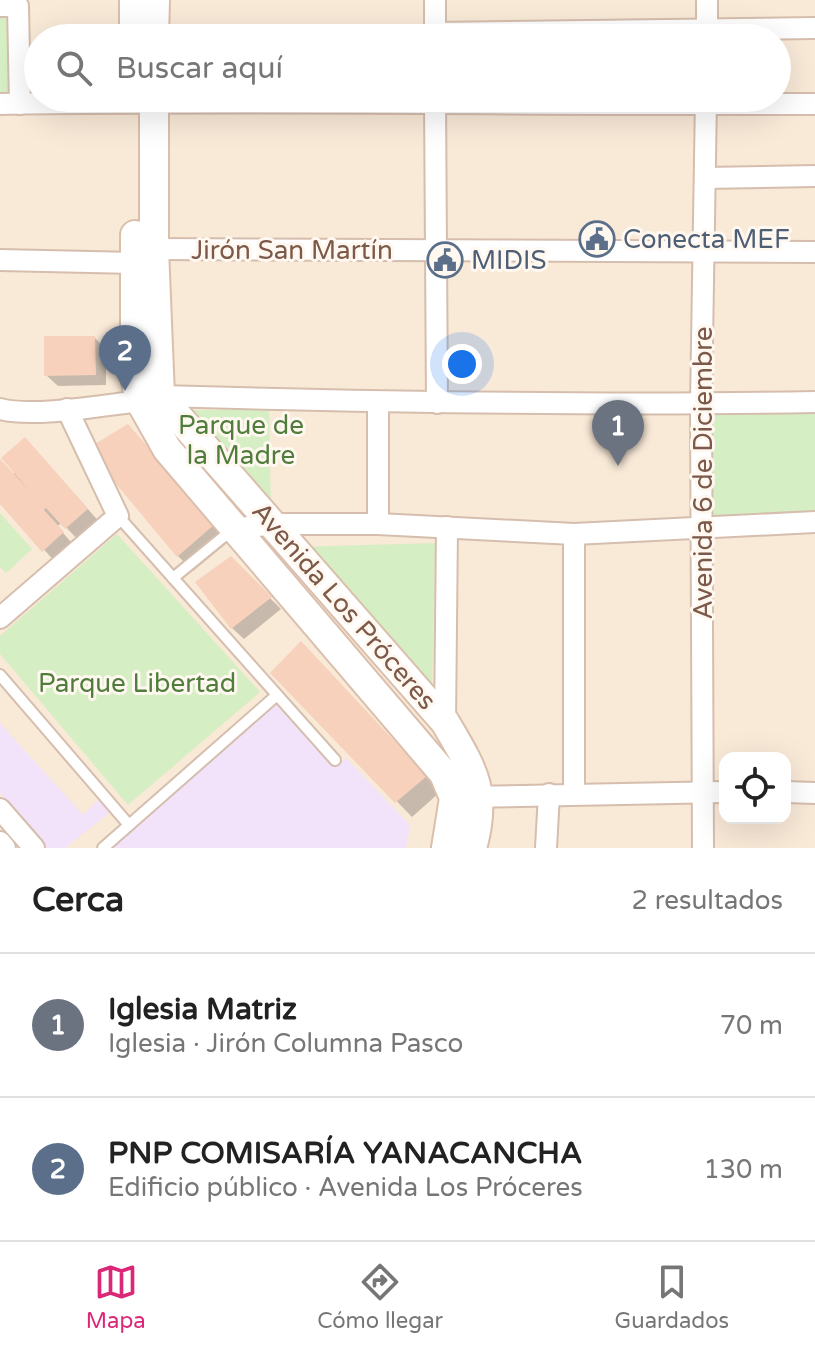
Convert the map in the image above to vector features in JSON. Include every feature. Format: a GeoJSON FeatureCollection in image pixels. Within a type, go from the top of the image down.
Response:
{"type":"FeatureCollection","features":[{"type":"Feature","properties":{"kind":"street"},"geometry":{"type":"LineString","coordinates":[[134,0],[134,24]]}},
{"type":"Feature","properties":{"kind":"street"},"geometry":{"type":"LineString","coordinates":[[154,24],[155,0]]}},
{"type":"Feature","properties":{"kind":"street"},"geometry":{"type":"LineString","coordinates":[[435,0],[435,24]]}},
{"type":"Feature","properties":{"kind":"street"},"geometry":{"type":"LineString","coordinates":[[707,0],[707,24]]}},
{"type":"Feature","properties":{"kind":"street"},"geometry":{"type":"LineString","coordinates":[[0,6],[18,6],[10,104]]}},
{"type":"Feature","properties":{"kind":"street"},"geometry":{"type":"LineString","coordinates":[[791,29],[815,28]]}},
{"type":"Feature","properties":{"kind":"street"},"geometry":{"type":"LineString","coordinates":[[791,103],[815,104]]}},
{"type":"Feature","properties":{"kind":"street","name":"Avenida Los Próceres"},"geometry":{"type":"LineString","coordinates":[[144,112],[144,256],[150,398],[167,449],[444,774],[467,797]]}},
{"type":"Feature","properties":{"kind":"street"},"geometry":{"type":"LineString","coordinates":[[435,112],[437,403]]}},
{"type":"Feature","properties":{"kind":"street","name":"Avenida 6 de Diciembre"},"geometry":{"type":"LineString","coordinates":[[703,848],[704,528],[701,404],[706,112]]}},
{"type":"Feature","properties":{"kind":"street"},"geometry":{"type":"LineString","coordinates":[[705,178],[815,176]]}},
{"type":"Feature","properties":{"kind":"street","name":"Jirón San Martín"},"geometry":{"type":"LineString","coordinates":[[0,260],[436,251],[815,252]]}},
{"type":"Feature","properties":{"kind":"street"},"geometry":{"type":"LineString","coordinates":[[3,413],[67,409],[150,398],[437,403],[815,402]]}},
{"type":"Feature","properties":{"kind":"street","name":"Avenida Los Próceres"},"geometry":{"type":"LineString","coordinates":[[150,398],[274,524],[445,722],[470,766],[467,797],[478,828],[472,848]]}},
{"type":"Feature","properties":{"kind":"street"},"geometry":{"type":"LineString","coordinates":[[378,402],[378,524]]}},
{"type":"Feature","properties":{"kind":"street"},"geometry":{"type":"LineString","coordinates":[[0,618],[118,516],[67,409]]}},
{"type":"Feature","properties":{"kind":"street"},"geometry":{"type":"LineString","coordinates":[[233,529],[274,524],[378,524],[574,534],[815,522]]}},
{"type":"Feature","properties":{"kind":"street"},"geometry":{"type":"LineString","coordinates":[[445,722],[447,527]]}},
{"type":"Feature","properties":{"kind":"street"},"geometry":{"type":"LineString","coordinates":[[574,534],[574,794]]}},
{"type":"Feature","properties":{"kind":"street"},"geometry":{"type":"LineString","coordinates":[[446,848],[467,797],[719,792]]}},
{"type":"Feature","properties":{"kind":"street"},"geometry":{"type":"LineString","coordinates":[[791,792],[815,793]]}},
{"type":"Feature","properties":{"kind":"street"},"geometry":{"type":"LineString","coordinates":[[546,848],[549,794]]}},
{"type":"Feature","properties":{"kind":"street"},"geometry":{"type":"LineString","coordinates":[[0,809],[34,848]]}},
{"type":"Feature","properties":{"kind":"street"},"geometry":{"type":"LineString","coordinates":[[0,842],[5,848]]}},
{"type":"Feature","properties":{"kind":"lane"},"geometry":{"type":"LineString","coordinates":[[118,516],[335,760]]}},
{"type":"Feature","properties":{"kind":"lane"},"geometry":{"type":"LineString","coordinates":[[173,578],[233,529]]}},
{"type":"Feature","properties":{"kind":"lane"},"geometry":{"type":"LineString","coordinates":[[0,675],[129,825]]}},
{"type":"Feature","properties":{"kind":"lane"},"geometry":{"type":"LineString","coordinates":[[103,848],[277,695]]}},
{"type":"Feature","properties":{"kind":"shaded area"},"geometry":{"type":"Polygon","coordinates":[[[0,0],[815,0],[815,848],[0,848],[0,0]]]}},
{"type":"Feature","properties":{"kind":"shaded area"},"geometry":{"type":"Polygon","coordinates":[[[277,700],[335,766],[346,758],[410,825],[406,848],[108,848],[277,700]]]}},
{"type":"Feature","properties":{"kind":"shaded area"},"geometry":{"type":"Polygon","coordinates":[[[0,723],[83,815],[99,799],[109,813],[65,848],[47,848],[0,793],[0,723]]]}},
{"type":"Feature","properties":{"kind":"green space"},"geometry":{"type":"Polygon","coordinates":[[[0,16],[8,16],[9,96],[0,97],[0,16]]]}},
{"type":"Feature","properties":{"kind":"green space","name":"Parque de la Madre"},"geometry":{"type":"Polygon","coordinates":[[[177,410],[269,410],[271,517],[177,410]]]}},
{"type":"Feature","properties":{"kind":"green space"},"geometry":{"type":"Polygon","coordinates":[[[815,411],[815,520],[714,525],[712,412],[815,411]]]}},
{"type":"Feature","properties":{"kind":"green space"},"geometry":{"type":"Polygon","coordinates":[[[0,513],[32,549],[6,573],[0,567],[0,513]]]}},
{"type":"Feature","properties":{"kind":"green space","name":"Parque Libertad"},"geometry":{"type":"Polygon","coordinates":[[[117,534],[260,692],[128,805],[0,654],[0,636],[117,534]]]}},
{"type":"Feature","properties":{"kind":"green space"},"geometry":{"type":"Polygon","coordinates":[[[435,543],[432,695],[297,547],[435,543]]]}},
{"type":"Feature","properties":{"kind":"building"},"geometry":{"type":"Polygon","coordinates":[[[44,336],[95,336],[96,375],[44,376],[44,336]]]}},
{"type":"Feature","properties":{"kind":"building"},"geometry":{"type":"Polygon","coordinates":[[[128,424],[215,524],[177,557],[87,449],[128,424]]]}},
{"type":"Feature","properties":{"kind":"building"},"geometry":{"type":"Polygon","coordinates":[[[25,437],[88,509],[65,529],[46,508],[44,510],[64,532],[42,552],[0,504],[0,459],[30,491],[1,458],[25,437]]]}},
{"type":"Feature","properties":{"kind":"building"},"geometry":{"type":"Polygon","coordinates":[[[231,556],[272,597],[231,629],[195,582],[231,556]]]}},
{"type":"Feature","properties":{"kind":"building"},"geometry":{"type":"Polygon","coordinates":[[[301,641],[427,776],[395,803],[270,673],[301,641]]]}},
{"type":"Feature","properties":{"kind":"place","name":"Conecta MEF"},"geometry":{"type":"Point","coordinates":[597,239]}},
{"type":"Feature","properties":{"kind":"place","name":"MIDIS"},"geometry":{"type":"Point","coordinates":[445,260]}},
{"type":"Feature","properties":{"kind":"place","name":"PNP COMISARÍA YANACANCHA"},"geometry":{"type":"Point","coordinates":[125,391]}},
{"type":"Feature","properties":{"kind":"place","name":"Iglesia Matriz"},"geometry":{"type":"Point","coordinates":[618,466]}}]}
